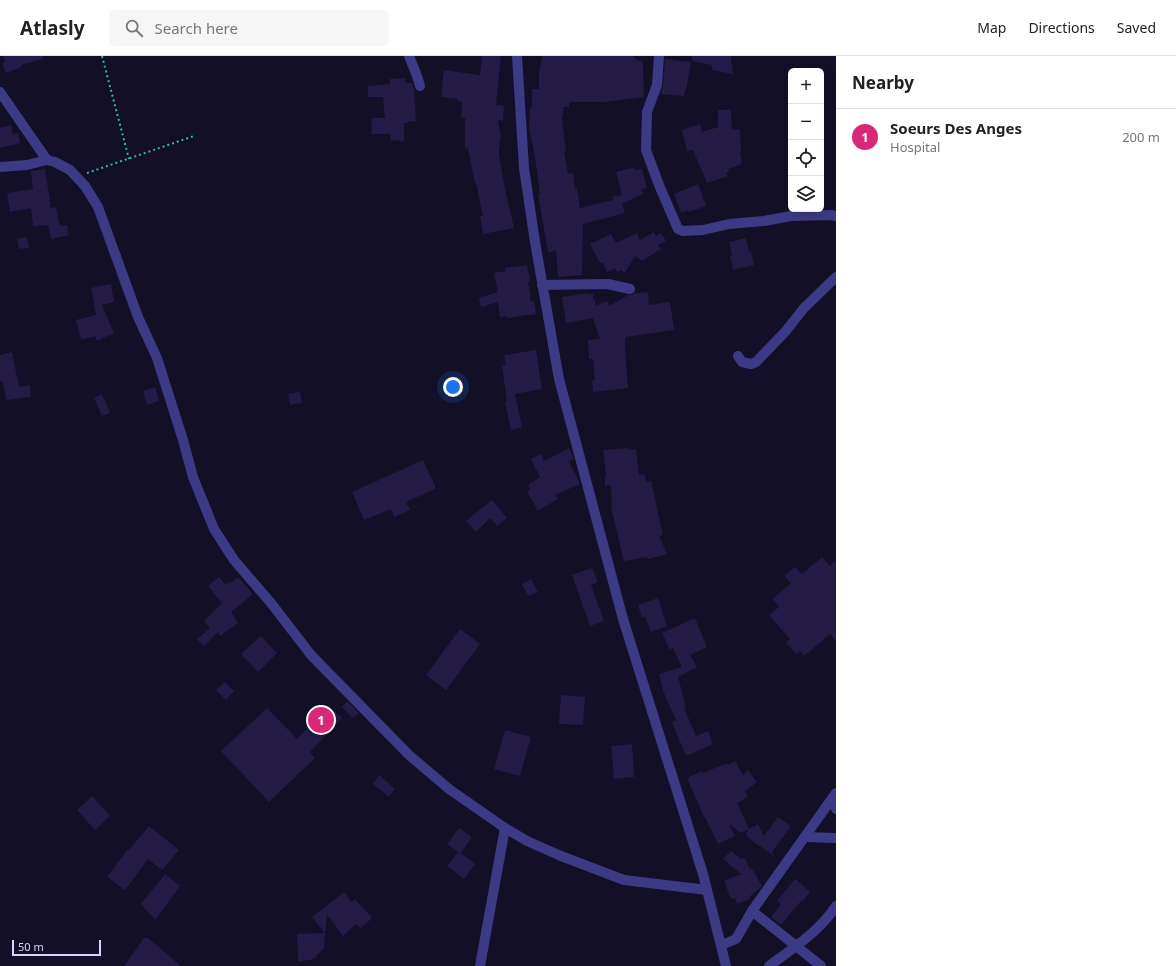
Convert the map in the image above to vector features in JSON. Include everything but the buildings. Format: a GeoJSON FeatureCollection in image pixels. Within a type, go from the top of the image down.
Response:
{"type":"FeatureCollection","features":[{"type":"Feature","properties":{"kind":"street"},"geometry":{"type":"LineString","coordinates":[[409,56],[420,86]]}},
{"type":"Feature","properties":{"kind":"street"},"geometry":{"type":"LineString","coordinates":[[517,56],[524,168],[542,285],[559,379],[621,611],[707,890],[722,945],[726,966]]}},
{"type":"Feature","properties":{"kind":"street"},"geometry":{"type":"LineString","coordinates":[[659,56],[657,85],[647,112],[646,150],[678,229],[683,231],[703,230],[729,224],[764,221],[791,216],[831,214],[836,216]]}},
{"type":"Feature","properties":{"kind":"street"},"geometry":{"type":"LineString","coordinates":[[0,92],[47,160]]}},
{"type":"Feature","properties":{"kind":"street"},"geometry":{"type":"LineString","coordinates":[[0,167],[27,165],[47,160],[70,170],[85,186],[98,207],[136,311],[157,358],[193,477],[214,529],[234,560],[271,603],[311,656],[409,755],[450,789],[505,828],[534,844],[624,880],[707,890]]}},
{"type":"Feature","properties":{"kind":"street"},"geometry":{"type":"LineString","coordinates":[[738,356],[742,362],[751,364],[756,362],[785,332],[804,308],[836,277]]}},
{"type":"Feature","properties":{"kind":"street"},"geometry":{"type":"LineString","coordinates":[[542,285],[608,284],[630,289]]}},
{"type":"Feature","properties":{"kind":"street"},"geometry":{"type":"LineString","coordinates":[[722,945],[736,939],[752,911],[834,795]]}},
{"type":"Feature","properties":{"kind":"street"},"geometry":{"type":"LineString","coordinates":[[834,795],[836,809]]}},
{"type":"Feature","properties":{"kind":"street"},"geometry":{"type":"LineString","coordinates":[[480,966],[505,828]]}},
{"type":"Feature","properties":{"kind":"street"},"geometry":{"type":"LineString","coordinates":[[805,837],[836,838]]}},
{"type":"Feature","properties":{"kind":"street"},"geometry":{"type":"LineString","coordinates":[[769,966],[797,946],[829,917],[836,906]]}},
{"type":"Feature","properties":{"kind":"street"},"geometry":{"type":"LineString","coordinates":[[752,911],[821,966]]}},
{"type":"Feature","properties":{"kind":"path"},"geometry":{"type":"LineString","coordinates":[[102,56],[129,159]]}},
{"type":"Feature","properties":{"kind":"path"},"geometry":{"type":"LineString","coordinates":[[77,176],[194,136]]}},
{"type":"Feature","properties":{"kind":"place","name":"Soeurs Des Anges"},"geometry":{"type":"Point","coordinates":[321,720]}}]}
